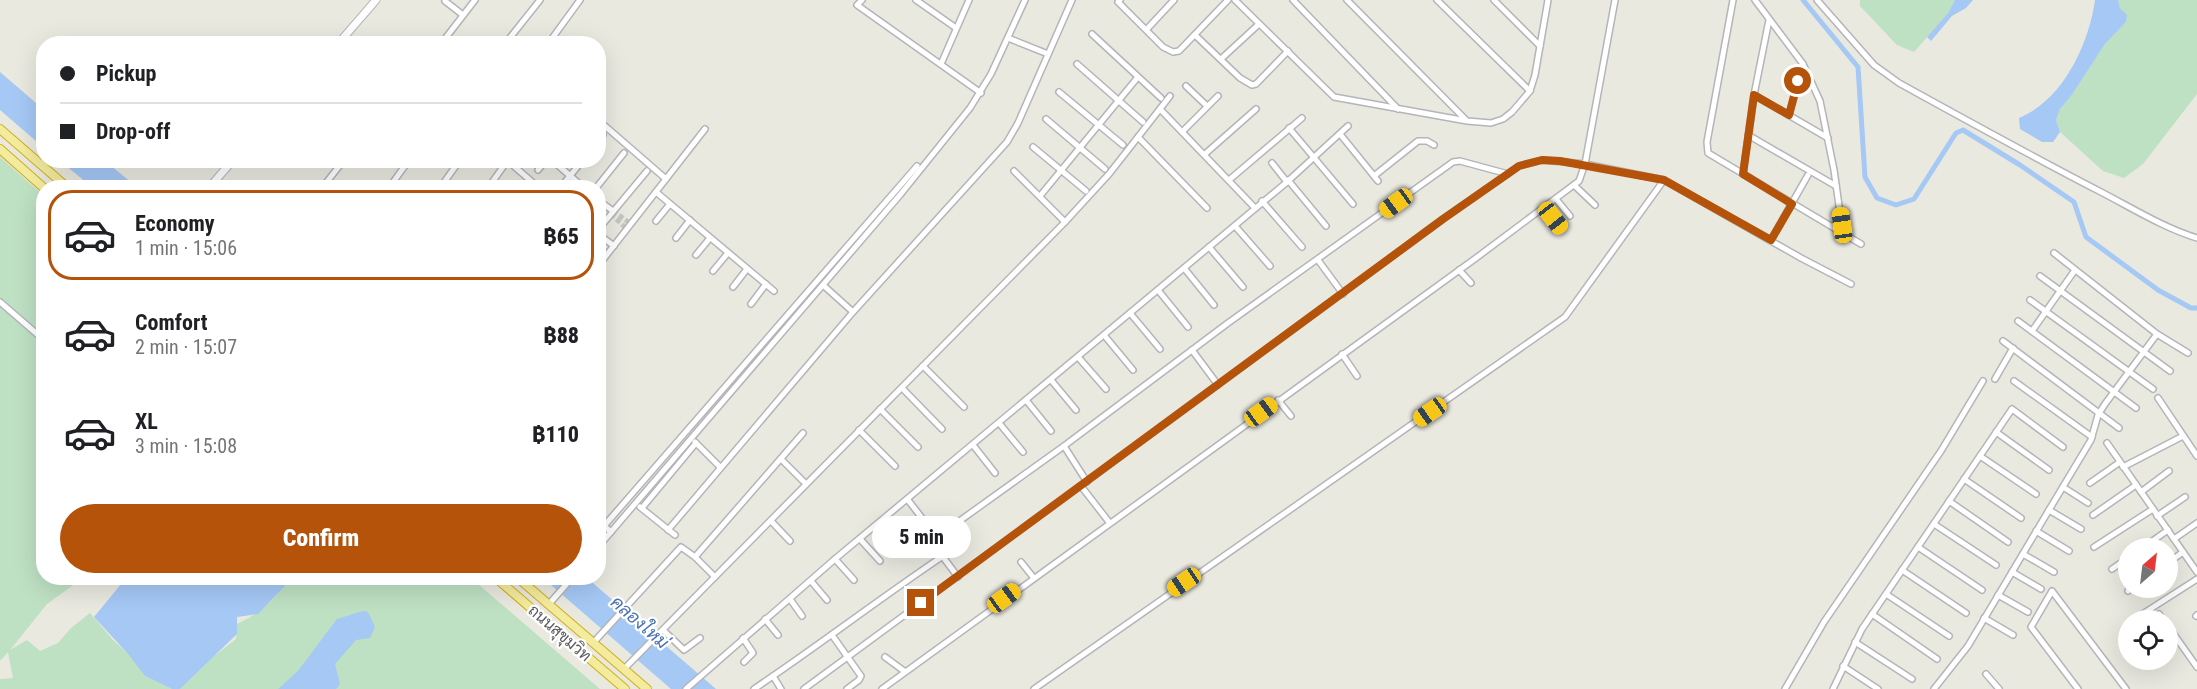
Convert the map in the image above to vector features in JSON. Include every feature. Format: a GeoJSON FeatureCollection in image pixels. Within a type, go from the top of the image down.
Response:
{"type":"FeatureCollection","features":[{"type":"Feature","properties":{"kind":"highway"},"geometry":{"type":"LineString","coordinates":[[0,129],[36,160]]}},
{"type":"Feature","properties":{"kind":"highway"},"geometry":{"type":"LineString","coordinates":[[0,149],[36,181]]}},
{"type":"Feature","properties":{"kind":"highway"},"geometry":{"type":"LineString","coordinates":[[45,168],[59,180]]}},
{"type":"Feature","properties":{"kind":"highway","name":"ถนนสุขุมวิท"},"geometry":{"type":"LineString","coordinates":[[504,585],[625,689]]}},
{"type":"Feature","properties":{"kind":"highway","name":"ถนนสุขุมวิท"},"geometry":{"type":"LineString","coordinates":[[528,585],[552,601],[593,643],[647,689]]}},
{"type":"Feature","properties":{"kind":"main road"},"geometry":{"type":"LineString","coordinates":[[345,36],[376,0]]}},
{"type":"Feature","properties":{"kind":"main road"},"geometry":{"type":"LineString","coordinates":[[216,180],[226,168]]}},
{"type":"Feature","properties":{"kind":"street"},"geometry":{"type":"LineString","coordinates":[[447,36],[475,0]]}},
{"type":"Feature","properties":{"kind":"street"},"geometry":{"type":"LineString","coordinates":[[511,36],[540,0]]}},
{"type":"Feature","properties":{"kind":"street"},"geometry":{"type":"LineString","coordinates":[[554,36],[580,0]]}},
{"type":"Feature","properties":{"kind":"street"},"geometry":{"type":"LineString","coordinates":[[862,0],[857,5],[981,93]]}},
{"type":"Feature","properties":{"kind":"street"},"geometry":{"type":"LineString","coordinates":[[916,0],[956,28]]}},
{"type":"Feature","properties":{"kind":"street"},"geometry":{"type":"LineString","coordinates":[[941,64],[969,0]]}},
{"type":"Feature","properties":{"kind":"street"},"geometry":{"type":"LineString","coordinates":[[606,524],[777,326],[846,253],[981,93],[1010,39],[1025,0]]}},
{"type":"Feature","properties":{"kind":"street"},"geometry":{"type":"LineString","coordinates":[[668,530],[853,312],[1007,142],[1018,123],[1072,0]]}},
{"type":"Feature","properties":{"kind":"street"},"geometry":{"type":"LineString","coordinates":[[1147,29],[1174,0]]}},
{"type":"Feature","properties":{"kind":"street"},"geometry":{"type":"LineString","coordinates":[[1118,1],[1163,46],[1173,52],[1179,51],[1196,35],[1228,0]]}},
{"type":"Feature","properties":{"kind":"street"},"geometry":{"type":"LineString","coordinates":[[1235,0],[1334,97],[1467,121],[1491,123],[1503,119],[1512,112],[1530,91],[1535,75],[1548,0]]}},
{"type":"Feature","properties":{"kind":"street"},"geometry":{"type":"LineString","coordinates":[[1293,0],[1398,109]]}},
{"type":"Feature","properties":{"kind":"street"},"geometry":{"type":"LineString","coordinates":[[1347,0],[1467,121]]}},
{"type":"Feature","properties":{"kind":"street"},"geometry":{"type":"LineString","coordinates":[[1437,0],[1530,91]]}},
{"type":"Feature","properties":{"kind":"street"},"geometry":{"type":"LineString","coordinates":[[1494,0],[1540,46]]}},
{"type":"Feature","properties":{"kind":"street"},"geometry":{"type":"LineString","coordinates":[[882,689],[1575,185],[1581,177],[1585,164],[1616,0]]}},
{"type":"Feature","properties":{"kind":"street"},"geometry":{"type":"LineString","coordinates":[[1733,0],[1706,149],[1708,153],[1861,244]]}},
{"type":"Feature","properties":{"kind":"street"},"geometry":{"type":"LineString","coordinates":[[1755,0],[1803,64],[1820,101],[1843,234]]}},
{"type":"Feature","properties":{"kind":"street"},"geometry":{"type":"LineString","coordinates":[[1817,0],[1867,57],[1899,84],[2065,174],[2147,216],[2197,238]]}},
{"type":"Feature","properties":{"kind":"street"},"geometry":{"type":"LineString","coordinates":[[445,1],[463,15]]}},
{"type":"Feature","properties":{"kind":"street"},"geometry":{"type":"LineString","coordinates":[[1743,174],[1754,95],[1769,20]]}},
{"type":"Feature","properties":{"kind":"street"},"geometry":{"type":"LineString","coordinates":[[1221,59],[1259,24]]}},
{"type":"Feature","properties":{"kind":"street"},"geometry":{"type":"LineString","coordinates":[[1092,34],[1161,98]]}},
{"type":"Feature","properties":{"kind":"street"},"geometry":{"type":"LineString","coordinates":[[1196,35],[1240,78],[1252,85],[1256,84],[1288,51]]}},
{"type":"Feature","properties":{"kind":"street"},"geometry":{"type":"LineString","coordinates":[[1010,39],[1048,54]]}},
{"type":"Feature","properties":{"kind":"street"},"geometry":{"type":"LineString","coordinates":[[1077,64],[1143,122]]}},
{"type":"Feature","properties":{"kind":"street"},"geometry":{"type":"LineString","coordinates":[[1789,115],[1803,64]]}},
{"type":"Feature","properties":{"kind":"street"},"geometry":{"type":"LineString","coordinates":[[1040,196],[1138,77]]}},
{"type":"Feature","properties":{"kind":"street"},"geometry":{"type":"LineString","coordinates":[[1186,86],[1207,106]]}},
{"type":"Feature","properties":{"kind":"street"},"geometry":{"type":"LineString","coordinates":[[1059,92],[1123,145]]}},
{"type":"Feature","properties":{"kind":"street"},"geometry":{"type":"LineString","coordinates":[[1754,95],[1828,138]]}},
{"type":"Feature","properties":{"kind":"street"},"geometry":{"type":"LineString","coordinates":[[624,669],[1065,222],[1109,174],[1170,96]]}},
{"type":"Feature","properties":{"kind":"street"},"geometry":{"type":"LineString","coordinates":[[1182,132],[1218,96]]}},
{"type":"Feature","properties":{"kind":"street"},"geometry":{"type":"LineString","coordinates":[[1160,109],[1255,208]]}},
{"type":"Feature","properties":{"kind":"street"},"geometry":{"type":"LineString","coordinates":[[1205,154],[1257,109]]}},
{"type":"Feature","properties":{"kind":"street"},"geometry":{"type":"LineString","coordinates":[[1229,180],[1302,118]]}},
{"type":"Feature","properties":{"kind":"street"},"geometry":{"type":"LineString","coordinates":[[1046,119],[1104,169]]}},
{"type":"Feature","properties":{"kind":"street"},"geometry":{"type":"LineString","coordinates":[[686,689],[835,559],[1235,226],[1348,126]]}},
{"type":"Feature","properties":{"kind":"street"},"geometry":{"type":"LineString","coordinates":[[606,127],[666,179]]}},
{"type":"Feature","properties":{"kind":"street"},"geometry":{"type":"LineString","coordinates":[[1289,128],[1353,204]]}},
{"type":"Feature","properties":{"kind":"street"},"geometry":{"type":"LineString","coordinates":[[606,256],[705,129]]}},
{"type":"Feature","properties":{"kind":"street"},"geometry":{"type":"LineString","coordinates":[[1340,134],[1376,179],[1418,141],[1427,141],[1434,146]]}},
{"type":"Feature","properties":{"kind":"street"},"geometry":{"type":"LineString","coordinates":[[1748,135],[1836,186]]}},
{"type":"Feature","properties":{"kind":"street"},"geometry":{"type":"LineString","coordinates":[[1138,137],[1207,208]]}},
{"type":"Feature","properties":{"kind":"street"},"geometry":{"type":"LineString","coordinates":[[1033,147],[1086,191]]}},
{"type":"Feature","properties":{"kind":"street"},"geometry":{"type":"LineString","coordinates":[[602,180],[624,153]]}},
{"type":"Feature","properties":{"kind":"street"},"geometry":{"type":"LineString","coordinates":[[958,577],[934,545],[933,540],[1192,350],[1456,160],[1508,174]]}},
{"type":"Feature","properties":{"kind":"street"},"geometry":{"type":"LineString","coordinates":[[804,689],[1519,166],[1542,160],[1585,164],[1664,180],[1851,284]]}},
{"type":"Feature","properties":{"kind":"street"},"geometry":{"type":"LineString","coordinates":[[1272,163],[1326,226]]}},
{"type":"Feature","properties":{"kind":"street"},"geometry":{"type":"LineString","coordinates":[[910,178],[917,166]]}},
{"type":"Feature","properties":{"kind":"street"},"geometry":{"type":"LineString","coordinates":[[328,180],[338,168]]}},
{"type":"Feature","properties":{"kind":"street"},"geometry":{"type":"LineString","coordinates":[[516,168],[530,180]]}},
{"type":"Feature","properties":{"kind":"street"},"geometry":{"type":"LineString","coordinates":[[561,168],[575,180]]}},
{"type":"Feature","properties":{"kind":"street"},"geometry":{"type":"LineString","coordinates":[[567,180],[576,168]]}},
{"type":"Feature","properties":{"kind":"street"},"geometry":{"type":"LineString","coordinates":[[606,220],[646,171]]}},
{"type":"Feature","properties":{"kind":"street"},"geometry":{"type":"LineString","coordinates":[[1014,171],[1065,222]]}},
{"type":"Feature","properties":{"kind":"street"},"geometry":{"type":"LineString","coordinates":[[1771,240],[1808,175]]}},
{"type":"Feature","properties":{"kind":"street"},"geometry":{"type":"LineString","coordinates":[[1034,689],[1565,317],[1664,180]]}},
{"type":"Feature","properties":{"kind":"street"},"geometry":{"type":"LineString","coordinates":[[1575,185],[1595,205]]}},
{"type":"Feature","properties":{"kind":"street"},"geometry":{"type":"LineString","coordinates":[[656,192],[774,291]]}},
{"type":"Feature","properties":{"kind":"street"},"geometry":{"type":"LineString","coordinates":[[1556,199],[1570,216]]}},
{"type":"Feature","properties":{"kind":"street"},"geometry":{"type":"LineString","coordinates":[[1263,201],[1302,247]]}},
{"type":"Feature","properties":{"kind":"street"},"geometry":{"type":"LineString","coordinates":[[656,221],[670,204]]}},
{"type":"Feature","properties":{"kind":"street"},"geometry":{"type":"LineString","coordinates":[[606,206],[612,213]]}},
{"type":"Feature","properties":{"kind":"street"},"geometry":{"type":"LineString","coordinates":[[1545,207],[1562,229]]}},
{"type":"Feature","properties":{"kind":"street"},"geometry":{"type":"LineString","coordinates":[[676,238],[690,220]]}},
{"type":"Feature","properties":{"kind":"street"},"geometry":{"type":"LineString","coordinates":[[1235,226],[1270,266]]}},
{"type":"Feature","properties":{"kind":"street"},"geometry":{"type":"LineString","coordinates":[[696,255],[710,238]]}},
{"type":"Feature","properties":{"kind":"street"},"geometry":{"type":"LineString","coordinates":[[606,240],[614,246]]}},
{"type":"Feature","properties":{"kind":"street"},"geometry":{"type":"LineString","coordinates":[[1209,247],[1243,287]]}},
{"type":"Feature","properties":{"kind":"street"},"geometry":{"type":"LineString","coordinates":[[713,271],[728,253]]}},
{"type":"Feature","properties":{"kind":"street"},"geometry":{"type":"LineString","coordinates":[[642,508],[721,404],[782,331],[825,286],[846,253]]}},
{"type":"Feature","properties":{"kind":"street"},"geometry":{"type":"LineString","coordinates":[[2054,253],[2157,334],[2188,353]]}},
{"type":"Feature","properties":{"kind":"street"},"geometry":{"type":"LineString","coordinates":[[1318,260],[1343,294]]}},
{"type":"Feature","properties":{"kind":"street"},"geometry":{"type":"LineString","coordinates":[[1184,268],[1214,305]]}},
{"type":"Feature","properties":{"kind":"street"},"geometry":{"type":"LineString","coordinates":[[733,287],[747,269]]}},
{"type":"Feature","properties":{"kind":"street"},"geometry":{"type":"LineString","coordinates":[[1459,270],[1471,283]]}},
{"type":"Feature","properties":{"kind":"street"},"geometry":{"type":"LineString","coordinates":[[2032,331],[2075,270]]}},
{"type":"Feature","properties":{"kind":"street"},"geometry":{"type":"LineString","coordinates":[[2040,276],[2170,371]]}},
{"type":"Feature","properties":{"kind":"street"},"geometry":{"type":"LineString","coordinates":[[751,304],[766,284]]}},
{"type":"Feature","properties":{"kind":"street"},"geometry":{"type":"LineString","coordinates":[[825,286],[853,312]]}},
{"type":"Feature","properties":{"kind":"street"},"geometry":{"type":"LineString","coordinates":[[1158,290],[1188,327]]}},
{"type":"Feature","properties":{"kind":"street"},"geometry":{"type":"LineString","coordinates":[[2030,300],[2153,389]]}},
{"type":"Feature","properties":{"kind":"street"},"geometry":{"type":"LineString","coordinates":[[0,302],[36,333]]}},
{"type":"Feature","properties":{"kind":"street"},"geometry":{"type":"LineString","coordinates":[[1130,313],[1160,349]]}},
{"type":"Feature","properties":{"kind":"street"},"geometry":{"type":"LineString","coordinates":[[2018,321],[2136,408]]}},
{"type":"Feature","properties":{"kind":"street"},"geometry":{"type":"LineString","coordinates":[[777,326],[782,331]]}},
{"type":"Feature","properties":{"kind":"street"},"geometry":{"type":"LineString","coordinates":[[1934,689],[1968,646],[2092,437],[2100,412],[2157,334]]}},
{"type":"Feature","properties":{"kind":"street"},"geometry":{"type":"LineString","coordinates":[[1104,335],[1133,370]]}},
{"type":"Feature","properties":{"kind":"street"},"geometry":{"type":"LineString","coordinates":[[2003,341],[2119,428]]}},
{"type":"Feature","properties":{"kind":"street"},"geometry":{"type":"LineString","coordinates":[[1995,379],[2013,348]]}},
{"type":"Feature","properties":{"kind":"street"},"geometry":{"type":"LineString","coordinates":[[1192,350],[1218,385]]}},
{"type":"Feature","properties":{"kind":"street"},"geometry":{"type":"LineString","coordinates":[[1342,354],[1357,376]]}},
{"type":"Feature","properties":{"kind":"street"},"geometry":{"type":"LineString","coordinates":[[1078,357],[1106,389]]}},
{"type":"Feature","properties":{"kind":"street"},"geometry":{"type":"LineString","coordinates":[[923,366],[964,408]]}},
{"type":"Feature","properties":{"kind":"street"},"geometry":{"type":"LineString","coordinates":[[1051,380],[1077,410]]}},
{"type":"Feature","properties":{"kind":"street"},"geometry":{"type":"LineString","coordinates":[[1785,689],[1824,622],[1941,451],[1983,381]]}},
{"type":"Feature","properties":{"kind":"street"},"geometry":{"type":"LineString","coordinates":[[2014,381],[2092,437]]}},
{"type":"Feature","properties":{"kind":"street"},"geometry":{"type":"LineString","coordinates":[[902,388],[942,429]]}},
{"type":"Feature","properties":{"kind":"street"},"geometry":{"type":"LineString","coordinates":[[2158,398],[2197,456]]}},
{"type":"Feature","properties":{"kind":"street"},"geometry":{"type":"LineString","coordinates":[[715,399],[721,404]]}},
{"type":"Feature","properties":{"kind":"street"},"geometry":{"type":"LineString","coordinates":[[1026,400],[1050,431]]}},
{"type":"Feature","properties":{"kind":"street"},"geometry":{"type":"LineString","coordinates":[[1278,400],[1291,416]]}},
{"type":"Feature","properties":{"kind":"street"},"geometry":{"type":"LineString","coordinates":[[880,409],[918,447]]}},
{"type":"Feature","properties":{"kind":"street"},"geometry":{"type":"LineString","coordinates":[[1833,689],[1855,642],[1872,614],[2012,409],[2063,447]]}},
{"type":"Feature","properties":{"kind":"street"},"geometry":{"type":"LineString","coordinates":[[999,423],[1023,452]]}},
{"type":"Feature","properties":{"kind":"street"},"geometry":{"type":"LineString","coordinates":[[859,430],[895,466]]}},
{"type":"Feature","properties":{"kind":"street"},"geometry":{"type":"LineString","coordinates":[[1996,432],[2049,470]]}},
{"type":"Feature","properties":{"kind":"street"},"geometry":{"type":"LineString","coordinates":[[694,557],[803,433]]}},
{"type":"Feature","properties":{"kind":"street"},"geometry":{"type":"LineString","coordinates":[[2090,483],[2121,464],[2183,436]]}},
{"type":"Feature","properties":{"kind":"street"},"geometry":{"type":"LineString","coordinates":[[694,441],[720,467]]}},
{"type":"Feature","properties":{"kind":"street"},"geometry":{"type":"LineString","coordinates":[[606,538],[683,447],[694,441]]}},
{"type":"Feature","properties":{"kind":"street"},"geometry":{"type":"LineString","coordinates":[[677,442],[683,447]]}},
{"type":"Feature","properties":{"kind":"street"},"geometry":{"type":"LineString","coordinates":[[2107,443],[2173,538]]}},
{"type":"Feature","properties":{"kind":"street"},"geometry":{"type":"LineString","coordinates":[[973,445],[995,473]]}},
{"type":"Feature","properties":{"kind":"street"},"geometry":{"type":"LineString","coordinates":[[1064,446],[1087,482]]}},
{"type":"Feature","properties":{"kind":"street"},"geometry":{"type":"LineString","coordinates":[[1980,456],[2036,494]]}},
{"type":"Feature","properties":{"kind":"street"},"geometry":{"type":"LineString","coordinates":[[781,459],[806,484]]}},
{"type":"Feature","properties":{"kind":"street"},"geometry":{"type":"LineString","coordinates":[[2141,492],[2169,471]]}},
{"type":"Feature","properties":{"kind":"street"},"geometry":{"type":"LineString","coordinates":[[1964,479],[2021,518]]}},
{"type":"Feature","properties":{"kind":"street"},"geometry":{"type":"LineString","coordinates":[[2093,515],[2136,485]]}},
{"type":"Feature","properties":{"kind":"street"},"geometry":{"type":"LineString","coordinates":[[1081,486],[1109,522]]}},
{"type":"Feature","properties":{"kind":"street"},"geometry":{"type":"LineString","coordinates":[[2063,487],[2088,503]]}},
{"type":"Feature","properties":{"kind":"street"},"geometry":{"type":"LineString","coordinates":[[2157,516],[2185,497]]}},
{"type":"Feature","properties":{"kind":"street"},"geometry":{"type":"LineString","coordinates":[[908,500],[925,522]]}},
{"type":"Feature","properties":{"kind":"street"},"geometry":{"type":"LineString","coordinates":[[1949,501],[2008,542]]}},
{"type":"Feature","properties":{"kind":"street"},"geometry":{"type":"LineString","coordinates":[[636,504],[675,535]]}},
{"type":"Feature","properties":{"kind":"street"},"geometry":{"type":"LineString","coordinates":[[2094,547],[2152,509]]}},
{"type":"Feature","properties":{"kind":"street"},"geometry":{"type":"LineString","coordinates":[[2049,510],[2081,529]]}},
{"type":"Feature","properties":{"kind":"street"},"geometry":{"type":"LineString","coordinates":[[885,519],[904,542]]}},
{"type":"Feature","properties":{"kind":"street"},"geometry":{"type":"LineString","coordinates":[[771,521],[790,542]]}},
{"type":"Feature","properties":{"kind":"street"},"geometry":{"type":"LineString","coordinates":[[2175,538],[2197,523]]}},
{"type":"Feature","properties":{"kind":"street"},"geometry":{"type":"LineString","coordinates":[[1934,524],[1996,565]]}},
{"type":"Feature","properties":{"kind":"street"},"geometry":{"type":"LineString","coordinates":[[606,528],[611,532]]}},
{"type":"Feature","properties":{"kind":"street"},"geometry":{"type":"LineString","coordinates":[[2157,538],[2168,530]]}},
{"type":"Feature","properties":{"kind":"street"},"geometry":{"type":"LineString","coordinates":[[2036,531],[2069,551]]}},
{"type":"Feature","properties":{"kind":"street"},"geometry":{"type":"LineString","coordinates":[[860,539],[880,561]]}},
{"type":"Feature","properties":{"kind":"street"},"geometry":{"type":"LineString","coordinates":[[2178,545],[2197,572]]}},
{"type":"Feature","properties":{"kind":"street"},"geometry":{"type":"LineString","coordinates":[[593,643],[681,547],[715,577]]}},
{"type":"Feature","properties":{"kind":"street"},"geometry":{"type":"LineString","coordinates":[[1918,547],[1982,590]]}},
{"type":"Feature","properties":{"kind":"street"},"geometry":{"type":"LineString","coordinates":[[2178,556],[2183,552]]}},
{"type":"Feature","properties":{"kind":"street"},"geometry":{"type":"LineString","coordinates":[[2023,554],[2054,572]]}},
{"type":"Feature","properties":{"kind":"street"},"geometry":{"type":"LineString","coordinates":[[754,689],[832,635],[870,605],[943,556]]}},
{"type":"Feature","properties":{"kind":"street"},"geometry":{"type":"LineString","coordinates":[[835,559],[854,580]]}},
{"type":"Feature","properties":{"kind":"street"},"geometry":{"type":"LineString","coordinates":[[2191,563],[2197,559]]}},
{"type":"Feature","properties":{"kind":"street"},"geometry":{"type":"LineString","coordinates":[[1021,562],[1033,577]]}},
{"type":"Feature","properties":{"kind":"street"},"geometry":{"type":"LineString","coordinates":[[2112,569],[2118,565]]}},
{"type":"Feature","properties":{"kind":"street"},"geometry":{"type":"LineString","coordinates":[[1902,570],[1966,613]]}},
{"type":"Feature","properties":{"kind":"street"},"geometry":{"type":"LineString","coordinates":[[2012,572],[2041,589]]}},
{"type":"Feature","properties":{"kind":"street"},"geometry":{"type":"LineString","coordinates":[[2150,610],[2197,579]]}},
{"type":"Feature","properties":{"kind":"street"},"geometry":{"type":"LineString","coordinates":[[811,581],[827,600]]}},
{"type":"Feature","properties":{"kind":"street"},"geometry":{"type":"LineString","coordinates":[[552,601],[566,585]]}},
{"type":"Feature","properties":{"kind":"street"},"geometry":{"type":"LineString","coordinates":[[2078,689],[2031,627],[2052,591],[2126,689]]}},
{"type":"Feature","properties":{"kind":"street"},"geometry":{"type":"LineString","coordinates":[[1886,594],[1949,636]]}},
{"type":"Feature","properties":{"kind":"street"},"geometry":{"type":"LineString","coordinates":[[1998,595],[2028,612]]}},
{"type":"Feature","properties":{"kind":"street"},"geometry":{"type":"LineString","coordinates":[[790,599],[802,616]]}},
{"type":"Feature","properties":{"kind":"street"},"geometry":{"type":"LineString","coordinates":[[1872,614],[1937,659]]}},
{"type":"Feature","properties":{"kind":"street"},"geometry":{"type":"LineString","coordinates":[[1984,618],[2013,635]]}},
{"type":"Feature","properties":{"kind":"street"},"geometry":{"type":"LineString","coordinates":[[765,619],[778,635]]}},
{"type":"Feature","properties":{"kind":"street"},"geometry":{"type":"LineString","coordinates":[[663,630],[684,650],[700,638]]}},
{"type":"Feature","properties":{"kind":"street"},"geometry":{"type":"LineString","coordinates":[[832,635],[861,678],[847,689]]}},
{"type":"Feature","properties":{"kind":"street"},"geometry":{"type":"LineString","coordinates":[[743,638],[753,652],[744,662]]}},
{"type":"Feature","properties":{"kind":"street"},"geometry":{"type":"LineString","coordinates":[[2178,640],[2197,667]]}},
{"type":"Feature","properties":{"kind":"street"},"geometry":{"type":"LineString","coordinates":[[1855,642],[1912,679]]}},
{"type":"Feature","properties":{"kind":"street"},"geometry":{"type":"LineString","coordinates":[[885,657],[904,671]]}},
{"type":"Feature","properties":{"kind":"street"},"geometry":{"type":"LineString","coordinates":[[1843,666],[1878,689]]}},
{"type":"Feature","properties":{"kind":"street"},"geometry":{"type":"LineString","coordinates":[[1986,674],[1999,689]]}},
{"type":"Feature","properties":{"kind":"street"},"geometry":{"type":"LineString","coordinates":[[773,676],[781,689]]}},
{"type":"Feature","properties":{"kind":"green space"},"geometry":{"type":"Polygon","coordinates":[[[1860,0],[1955,0],[1948,13],[1914,52],[1897,45],[1860,6],[1860,0]]]}},
{"type":"Feature","properties":{"kind":"green space"},"geometry":{"type":"Polygon","coordinates":[[[2118,0],[2197,0],[2197,94],[2143,164],[2124,178],[2103,171],[2060,132],[2056,120],[2060,109],[2105,44],[2126,22],[2126,15],[2120,8],[2118,0]]]}},
{"type":"Feature","properties":{"kind":"green space"},"geometry":{"type":"Polygon","coordinates":[[[0,157],[36,189],[36,585],[73,585],[47,604],[10,650],[27,640],[40,651],[58,643],[71,628],[90,613],[113,640],[135,660],[145,676],[172,689],[0,689],[0,679],[13,678],[8,652],[0,661],[0,157]]]}},
{"type":"Feature","properties":{"kind":"green space"},"geometry":{"type":"Polygon","coordinates":[[[285,585],[479,585],[600,689],[180,689],[213,657],[236,639],[237,624],[253,616],[285,585]]]}},
{"type":"Feature","properties":{"kind":"water"},"geometry":{"type":"Polygon","coordinates":[[[1955,0],[1973,0],[1966,8],[1952,16],[1931,41],[1927,37],[1948,13],[1955,0]]]}},
{"type":"Feature","properties":{"kind":"water"},"geometry":{"type":"Polygon","coordinates":[[[2095,0],[2118,0],[2120,8],[2127,15],[2126,22],[2105,44],[2060,109],[2056,120],[2060,132],[2053,142],[2042,142],[2020,129],[2019,118],[2035,110],[2049,98],[2071,69],[2087,34],[2095,0]]]}},
{"type":"Feature","properties":{"kind":"water"},"geometry":{"type":"Polygon","coordinates":[[[0,72],[36,103],[36,141],[0,110],[0,72]]]}},
{"type":"Feature","properties":{"kind":"water"},"geometry":{"type":"Polygon","coordinates":[[[69,168],[114,168],[128,180],[83,180],[69,168]]]}},
{"type":"Feature","properties":{"kind":"water"},"geometry":{"type":"Polygon","coordinates":[[[120,585],[285,585],[258,614],[237,617],[237,634],[180,689],[172,689],[145,676],[94,617],[120,585]]]}},
{"type":"Feature","properties":{"kind":"water"},"geometry":{"type":"Polygon","coordinates":[[[551,585],[595,585],[716,689],[671,689],[551,585]]]}},
{"type":"Feature","properties":{"kind":"water"},"geometry":{"type":"Polygon","coordinates":[[[363,611],[368,612],[375,627],[370,638],[356,640],[335,664],[340,684],[336,689],[278,689],[298,671],[337,619],[363,611]]]}},
{"type":"Feature","properties":{"kind":"waterway"},"geometry":{"type":"LineString","coordinates":[[1803,0],[1858,67],[1865,177],[1877,198],[1896,205],[1914,199],[1956,133],[1963,130],[2074,202],[2086,237],[2158,290],[2191,308],[2197,308]]}},
{"type":"Feature","properties":{"kind":"tunnel"},"geometry":{"type":"LineString","coordinates":[[613,211],[631,224]]}},
{"type":"Feature","properties":{"kind":"tunnel"},"geometry":{"type":"LineString","coordinates":[[611,214],[627,229]]}},
{"type":"Feature","properties":{"kind":"route"},"geometry":{"type":"LineString","coordinates":[[921,603],[1443,219],[1519,166],[1542,160],[1570,162],[1664,180],[1771,240],[1792,204],[1743,174],[1754,95],[1789,115],[1798,81]]}},
{"type":"Feature","properties":{"kind":"water label","name":"คลองใหม่"},"geometry":{"type":"Point","coordinates":[640,622]}}]}
